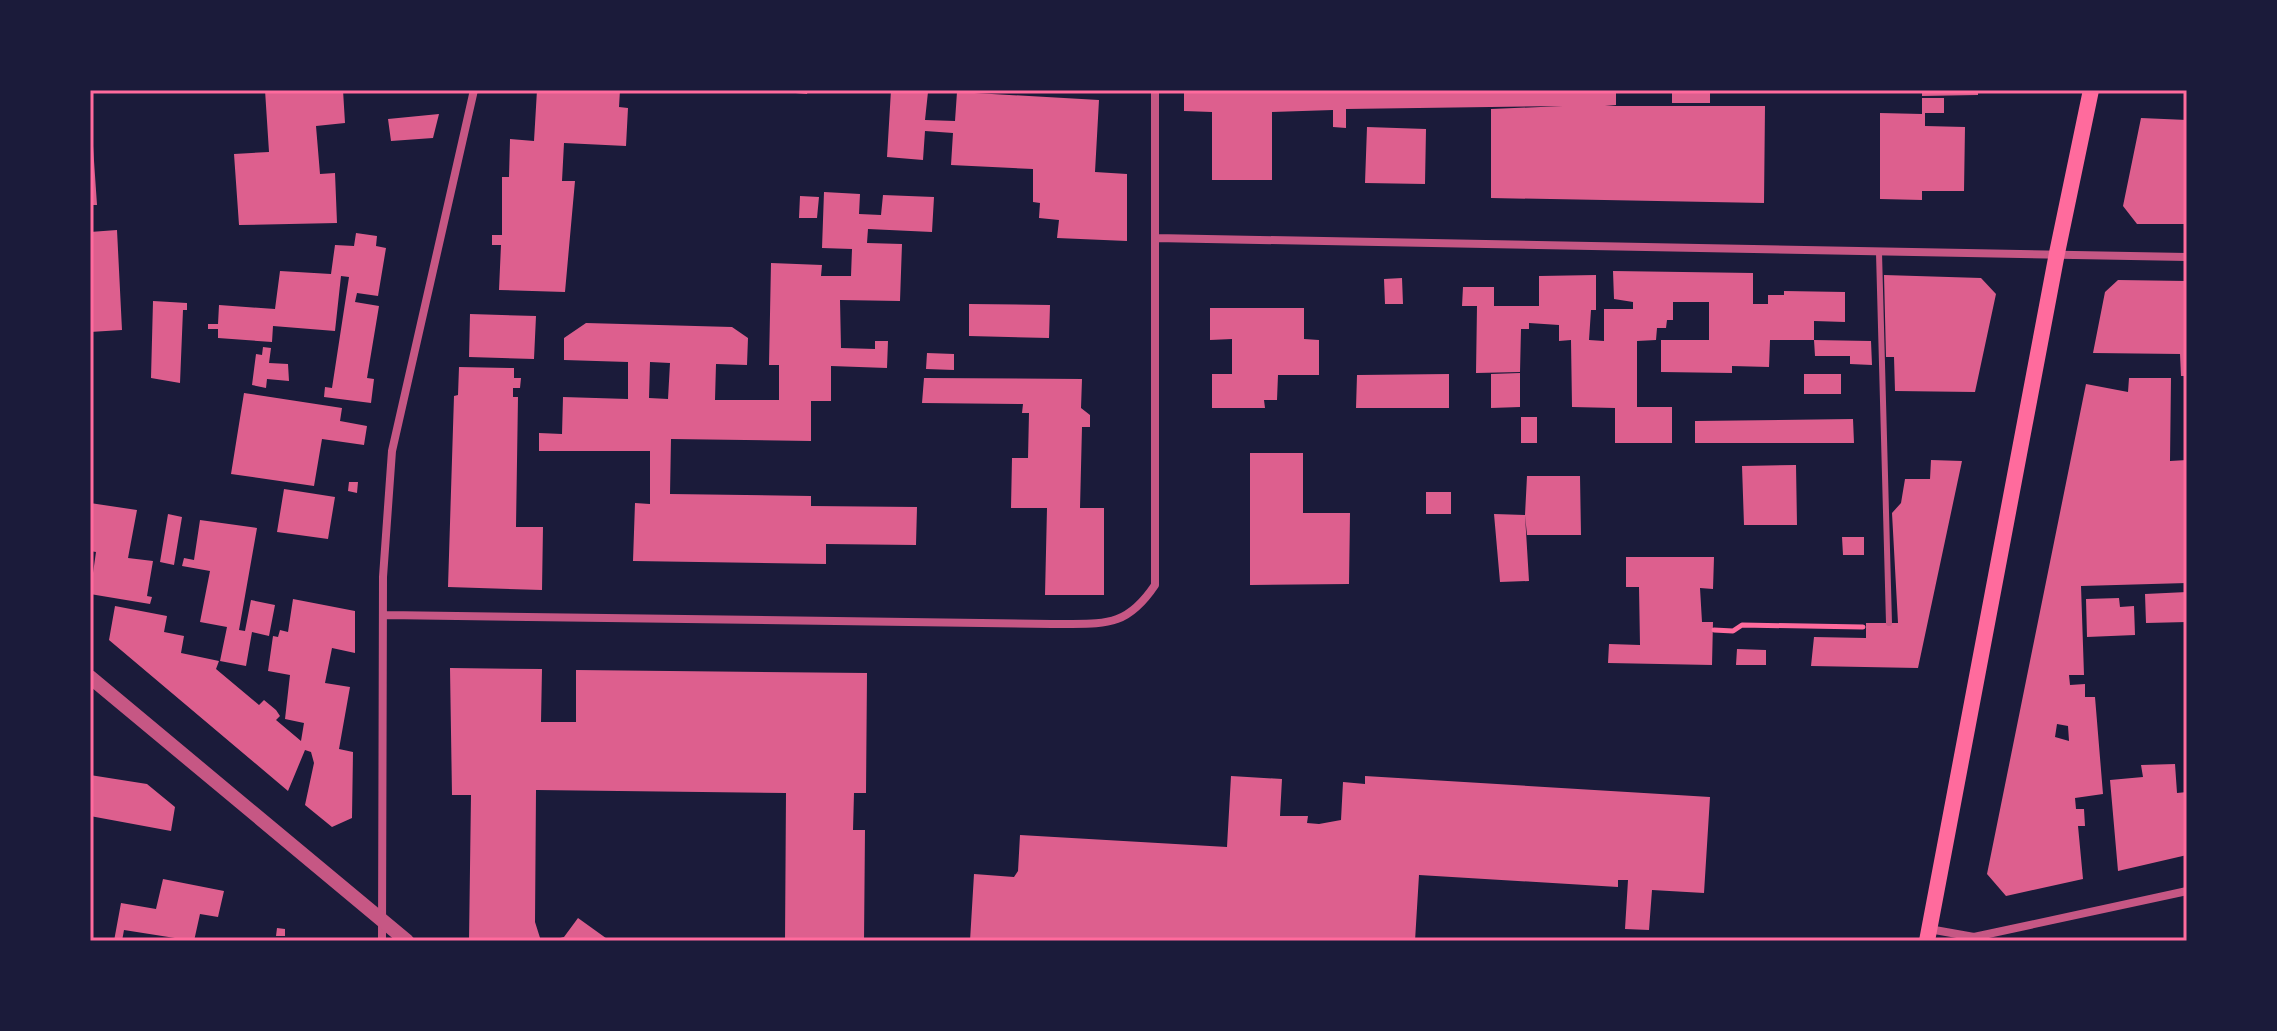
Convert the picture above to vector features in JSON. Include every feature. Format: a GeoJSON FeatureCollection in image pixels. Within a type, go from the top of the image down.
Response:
{"type":"FeatureCollection","features":[{"type":"Feature","properties":{"kind":"main road"},"geometry":{"type":"LineString","coordinates":[[1928,935],[2057,253],[2091,90]]}},
{"type":"Feature","properties":{"kind":"street"},"geometry":{"type":"LineString","coordinates":[[382,941],[386,615],[383,577],[392,451],[474,90]]}},
{"type":"Feature","properties":{"kind":"street"},"geometry":{"type":"LineString","coordinates":[[386,615],[1117,622],[1139,608],[1155,585],[1155,90]]}},
{"type":"Feature","properties":{"kind":"street"},"geometry":{"type":"LineString","coordinates":[[1155,238],[2187,257]]}},
{"type":"Feature","properties":{"kind":"street"},"geometry":{"type":"LineString","coordinates":[[90,677],[407,941]]}},
{"type":"Feature","properties":{"kind":"street"},"geometry":{"type":"LineString","coordinates":[[1928,935],[1974,937],[2187,891]]}},
{"type":"Feature","properties":{"kind":"lane"},"geometry":{"type":"LineString","coordinates":[[1879,253],[1889,623]]}},
{"type":"Feature","properties":{"kind":"path"},"geometry":{"type":"LineString","coordinates":[[1714,630],[1733,631],[1742,625],[1866,627]]}},
{"type":"Feature","properties":{"kind":"building"},"geometry":{"type":"Polygon","coordinates":[[[265,90],[343,90],[345,123],[316,126],[320,174],[335,173],[337,223],[239,225],[234,154],[269,152],[265,90]]]}},
{"type":"Feature","properties":{"kind":"building"},"geometry":{"type":"Polygon","coordinates":[[[537,90],[620,90],[619,107],[628,108],[626,146],[564,143],[562,181],[575,181],[565,292],[499,290],[501,245],[492,245],[492,235],[502,235],[502,177],[509,177],[510,139],[534,141],[537,90]]]}},
{"type":"Feature","properties":{"kind":"building"},"geometry":{"type":"Polygon","coordinates":[[[785,90],[808,90],[807,94],[785,90]]]}},
{"type":"Feature","properties":{"kind":"building"},"geometry":{"type":"Polygon","coordinates":[[[891,90],[928,92],[925,120],[955,121],[957,92],[1099,100],[1095,172],[1127,174],[1127,241],[1057,238],[1059,220],[1039,218],[1040,203],[1033,202],[1033,169],[951,165],[953,133],[925,131],[923,160],[887,157],[891,90]]]}},
{"type":"Feature","properties":{"kind":"building"},"geometry":{"type":"Polygon","coordinates":[[[1184,90],[1269,90],[1269,93],[1616,90],[1616,105],[1605,106],[1765,106],[1764,203],[1491,198],[1491,109],[1563,106],[1346,109],[1346,128],[1333,127],[1333,110],[1272,112],[1272,180],[1212,180],[1212,112],[1184,111],[1184,90]]]}},
{"type":"Feature","properties":{"kind":"building"},"geometry":{"type":"Polygon","coordinates":[[[1672,90],[1710,90],[1710,103],[1672,103],[1672,90]]]}},
{"type":"Feature","properties":{"kind":"building"},"geometry":{"type":"Polygon","coordinates":[[[1922,90],[1978,90],[1978,95],[1922,96],[1922,90]]]}},
{"type":"Feature","properties":{"kind":"building"},"geometry":{"type":"Polygon","coordinates":[[[1922,98],[1944,98],[1944,113],[1925,113],[1925,126],[1965,127],[1964,191],[1922,191],[1922,200],[1880,199],[1880,113],[1922,114],[1922,98]]]}},
{"type":"Feature","properties":{"kind":"building"},"geometry":{"type":"Polygon","coordinates":[[[439,114],[433,138],[391,141],[388,119],[439,114]]]}},
{"type":"Feature","properties":{"kind":"building"},"geometry":{"type":"Polygon","coordinates":[[[2141,118],[2187,120],[2187,224],[2137,224],[2123,206],[2141,118]]]}},
{"type":"Feature","properties":{"kind":"building"},"geometry":{"type":"Polygon","coordinates":[[[1367,127],[1426,129],[1425,184],[1365,183],[1367,127]]]}},
{"type":"Feature","properties":{"kind":"building"},"geometry":{"type":"Polygon","coordinates":[[[93,146],[97,205],[90,205],[90,147],[93,146]]]}},
{"type":"Feature","properties":{"kind":"building"},"geometry":{"type":"Polygon","coordinates":[[[824,192],[860,194],[859,214],[881,215],[883,195],[934,197],[932,232],[868,229],[867,243],[902,244],[900,301],[840,300],[841,348],[875,349],[875,341],[888,341],[887,368],[831,366],[831,401],[811,401],[811,441],[671,439],[670,494],[811,496],[811,506],[917,507],[916,545],[826,544],[826,564],[633,561],[635,503],[650,504],[650,451],[539,451],[539,433],[562,434],[563,397],[628,399],[628,362],[564,360],[564,338],[586,323],[732,327],[748,338],[747,365],[716,364],[715,400],[779,400],[779,365],[769,365],[771,263],[822,265],[821,276],[851,276],[852,249],[822,248],[824,192]],[[650,362],[649,398],[668,399],[670,363],[650,362]]]}},
{"type":"Feature","properties":{"kind":"building"},"geometry":{"type":"Polygon","coordinates":[[[800,196],[819,197],[817,218],[799,218],[800,196]]]}},
{"type":"Feature","properties":{"kind":"building"},"geometry":{"type":"Polygon","coordinates":[[[117,230],[122,330],[90,332],[90,232],[117,230]]]}},
{"type":"Feature","properties":{"kind":"building"},"geometry":{"type":"Polygon","coordinates":[[[356,233],[377,236],[376,246],[386,248],[378,296],[357,293],[355,302],[379,306],[367,378],[374,379],[371,403],[324,397],[325,387],[332,388],[349,277],[341,276],[335,331],[273,326],[272,342],[218,338],[218,329],[208,329],[208,324],[218,324],[219,305],[275,309],[280,271],[331,274],[335,245],[354,246],[356,233]]]}},
{"type":"Feature","properties":{"kind":"building"},"geometry":{"type":"Polygon","coordinates":[[[1613,271],[1753,273],[1753,304],[1768,304],[1768,295],[1784,295],[1784,291],[1845,292],[1845,322],[1814,321],[1814,340],[1770,340],[1769,367],[1732,366],[1732,373],[1661,372],[1661,340],[1709,340],[1709,302],[1673,302],[1673,320],[1667,320],[1666,328],[1657,328],[1656,340],[1637,341],[1637,407],[1672,407],[1672,443],[1615,443],[1615,408],[1572,407],[1571,340],[1559,341],[1559,325],[1529,323],[1529,329],[1521,329],[1520,372],[1476,373],[1477,306],[1462,306],[1463,287],[1494,287],[1494,306],[1539,306],[1539,276],[1596,275],[1596,310],[1591,310],[1589,340],[1604,341],[1604,309],[1633,309],[1633,302],[1614,299],[1613,271]]]}},
{"type":"Feature","properties":{"kind":"building"},"geometry":{"type":"Polygon","coordinates":[[[1884,275],[1981,278],[1996,294],[1975,392],[1895,391],[1894,357],[1886,357],[1884,275]]]}},
{"type":"Feature","properties":{"kind":"building"},"geometry":{"type":"Polygon","coordinates":[[[1402,278],[1403,304],[1385,304],[1384,279],[1402,278]]]}},
{"type":"Feature","properties":{"kind":"building"},"geometry":{"type":"Polygon","coordinates":[[[2118,280],[2187,281],[2187,376],[2181,376],[2180,354],[2093,353],[2105,292],[2118,280]]]}},
{"type":"Feature","properties":{"kind":"building"},"geometry":{"type":"Polygon","coordinates":[[[153,301],[187,303],[187,310],[183,310],[180,383],[151,378],[153,301]]]}},
{"type":"Feature","properties":{"kind":"building"},"geometry":{"type":"Polygon","coordinates":[[[969,304],[1050,305],[1049,338],[969,336],[969,304]]]}},
{"type":"Feature","properties":{"kind":"building"},"geometry":{"type":"Polygon","coordinates":[[[1210,308],[1304,308],[1304,339],[1319,340],[1319,375],[1278,375],[1277,400],[1264,400],[1265,408],[1212,408],[1212,374],[1232,374],[1232,339],[1210,340],[1210,308]]]}},
{"type":"Feature","properties":{"kind":"building"},"geometry":{"type":"Polygon","coordinates":[[[470,314],[536,316],[534,359],[469,357],[470,314]]]}},
{"type":"Feature","properties":{"kind":"building"},"geometry":{"type":"Polygon","coordinates":[[[1814,340],[1871,341],[1872,365],[1850,364],[1850,356],[1815,356],[1814,340]]]}},
{"type":"Feature","properties":{"kind":"building"},"geometry":{"type":"Polygon","coordinates":[[[263,347],[271,348],[269,363],[288,364],[289,381],[267,379],[266,388],[252,385],[256,354],[262,355],[263,347]]]}},
{"type":"Feature","properties":{"kind":"building"},"geometry":{"type":"Polygon","coordinates":[[[927,353],[954,354],[954,370],[926,369],[927,353]]]}},
{"type":"Feature","properties":{"kind":"building"},"geometry":{"type":"Polygon","coordinates":[[[459,367],[514,368],[514,378],[521,378],[520,388],[513,388],[513,397],[518,397],[516,527],[543,527],[542,590],[448,587],[454,396],[458,395],[459,367]]]}},
{"type":"Feature","properties":{"kind":"building"},"geometry":{"type":"Polygon","coordinates":[[[1520,373],[1520,407],[1491,408],[1491,374],[1520,373]]]}},
{"type":"Feature","properties":{"kind":"building"},"geometry":{"type":"Polygon","coordinates":[[[1449,374],[1449,408],[1356,408],[1357,375],[1449,374]]]}},
{"type":"Feature","properties":{"kind":"building"},"geometry":{"type":"Polygon","coordinates":[[[1804,374],[1841,374],[1841,394],[1804,394],[1804,374]]]}},
{"type":"Feature","properties":{"kind":"building"},"geometry":{"type":"Polygon","coordinates":[[[924,378],[1082,379],[1081,408],[1090,415],[1090,427],[1082,427],[1080,508],[1104,508],[1104,595],[1045,595],[1047,508],[1011,508],[1012,458],[1028,458],[1029,413],[1022,413],[1023,404],[922,403],[924,378]]]}},
{"type":"Feature","properties":{"kind":"building"},"geometry":{"type":"Polygon","coordinates":[[[2129,378],[2171,378],[2170,461],[2187,460],[2187,583],[2081,586],[2084,675],[2069,675],[2070,685],[2085,684],[2085,697],[2095,697],[2103,794],[2075,798],[2076,809],[2084,809],[2085,826],[2078,826],[2083,879],[2006,896],[1987,874],[2086,384],[2128,392],[2129,378]],[[2057,724],[2055,737],[2069,741],[2068,726],[2057,724]]]}},
{"type":"Feature","properties":{"kind":"building"},"geometry":{"type":"Polygon","coordinates":[[[244,393],[342,408],[340,421],[367,426],[364,445],[322,439],[314,486],[231,474],[244,393]]]}},
{"type":"Feature","properties":{"kind":"building"},"geometry":{"type":"Polygon","coordinates":[[[1521,417],[1537,417],[1537,443],[1521,443],[1521,417]]]}},
{"type":"Feature","properties":{"kind":"building"},"geometry":{"type":"Polygon","coordinates":[[[1853,419],[1854,443],[1695,443],[1695,421],[1853,419]]]}},
{"type":"Feature","properties":{"kind":"building"},"geometry":{"type":"Polygon","coordinates":[[[1250,453],[1303,453],[1303,513],[1350,513],[1349,584],[1250,585],[1250,453]]]}},
{"type":"Feature","properties":{"kind":"building"},"geometry":{"type":"Polygon","coordinates":[[[1931,460],[1962,461],[1918,668],[1811,666],[1814,637],[1866,638],[1866,623],[1898,623],[1892,513],[1901,503],[1905,479],[1930,479],[1931,460]]]}},
{"type":"Feature","properties":{"kind":"building"},"geometry":{"type":"Polygon","coordinates":[[[1796,465],[1797,525],[1744,525],[1742,466],[1796,465]]]}},
{"type":"Feature","properties":{"kind":"building"},"geometry":{"type":"Polygon","coordinates":[[[1527,476],[1580,476],[1581,535],[1527,535],[1527,476]]]}},
{"type":"Feature","properties":{"kind":"building"},"geometry":{"type":"Polygon","coordinates":[[[349,482],[358,482],[357,493],[348,491],[349,482]]]}},
{"type":"Feature","properties":{"kind":"building"},"geometry":{"type":"Polygon","coordinates":[[[284,489],[335,497],[328,539],[277,532],[284,489]]]}},
{"type":"Feature","properties":{"kind":"building"},"geometry":{"type":"Polygon","coordinates":[[[1426,492],[1451,492],[1451,514],[1426,514],[1426,492]]]}},
{"type":"Feature","properties":{"kind":"building"},"geometry":{"type":"Polygon","coordinates":[[[90,503],[137,510],[128,558],[153,561],[147,596],[152,597],[150,604],[90,594],[96,552],[90,551],[90,503]]]}},
{"type":"Feature","properties":{"kind":"building"},"geometry":{"type":"Polygon","coordinates":[[[168,514],[182,517],[174,565],[160,562],[168,514]]]}},
{"type":"Feature","properties":{"kind":"building"},"geometry":{"type":"Polygon","coordinates":[[[1494,514],[1525,515],[1529,581],[1500,582],[1494,514]]]}},
{"type":"Feature","properties":{"kind":"building"},"geometry":{"type":"Polygon","coordinates":[[[200,520],[257,528],[239,630],[245,631],[251,600],[275,605],[269,636],[252,632],[246,666],[220,661],[227,627],[200,622],[210,571],[182,566],[184,558],[194,560],[200,520]]]}},
{"type":"Feature","properties":{"kind":"building"},"geometry":{"type":"Polygon","coordinates":[[[1842,537],[1864,537],[1864,555],[1843,555],[1842,537]]]}},
{"type":"Feature","properties":{"kind":"building"},"geometry":{"type":"Polygon","coordinates":[[[1626,557],[1714,557],[1713,589],[1700,588],[1702,622],[1713,622],[1712,665],[1608,663],[1609,644],[1640,645],[1639,587],[1626,587],[1626,557]]]}},
{"type":"Feature","properties":{"kind":"building"},"geometry":{"type":"Polygon","coordinates":[[[2187,592],[2187,622],[2146,623],[2145,594],[2187,592]]]}},
{"type":"Feature","properties":{"kind":"building"},"geometry":{"type":"Polygon","coordinates":[[[2119,598],[2120,607],[2134,606],[2135,635],[2087,637],[2086,599],[2119,598]]]}},
{"type":"Feature","properties":{"kind":"building"},"geometry":{"type":"Polygon","coordinates":[[[293,599],[355,611],[355,653],[332,648],[325,683],[350,687],[339,749],[353,752],[352,818],[332,827],[305,805],[314,763],[311,752],[305,750],[288,791],[109,640],[115,606],[167,616],[164,632],[184,636],[181,653],[219,661],[216,669],[259,705],[264,700],[276,710],[280,716],[276,720],[301,741],[304,723],[285,719],[290,675],[268,671],[273,636],[278,637],[280,630],[288,632],[293,599]]]}},
{"type":"Feature","properties":{"kind":"building"},"geometry":{"type":"Polygon","coordinates":[[[1737,649],[1766,650],[1766,665],[1736,665],[1737,649]]]}},
{"type":"Feature","properties":{"kind":"building"},"geometry":{"type":"Polygon","coordinates":[[[450,668],[542,669],[541,722],[576,722],[576,670],[867,673],[866,793],[854,793],[853,830],[865,830],[864,941],[785,941],[786,793],[536,790],[535,922],[541,941],[469,941],[471,795],[452,795],[450,668]]]}},
{"type":"Feature","properties":{"kind":"building"},"geometry":{"type":"Polygon","coordinates":[[[2175,764],[2177,793],[2187,792],[2187,855],[2118,871],[2110,780],[2143,777],[2141,765],[2175,764]]]}},
{"type":"Feature","properties":{"kind":"building"},"geometry":{"type":"Polygon","coordinates":[[[90,775],[147,784],[175,807],[171,831],[90,816],[90,775]]]}},
{"type":"Feature","properties":{"kind":"building"},"geometry":{"type":"Polygon","coordinates":[[[1231,776],[1282,779],[1280,816],[1308,816],[1307,823],[1319,824],[1341,820],[1343,782],[1365,784],[1365,776],[1710,797],[1704,893],[1652,890],[1649,930],[1625,929],[1628,880],[1618,880],[1618,887],[1419,875],[1415,941],[970,941],[974,874],[1014,877],[1018,871],[1020,835],[1227,847],[1231,776]]]}},
{"type":"Feature","properties":{"kind":"building"},"geometry":{"type":"Polygon","coordinates":[[[163,879],[224,891],[218,917],[200,914],[194,941],[124,930],[122,941],[114,941],[121,903],[156,909],[163,879]]]}},
{"type":"Feature","properties":{"kind":"building"},"geometry":{"type":"Polygon","coordinates":[[[578,918],[610,941],[549,941],[564,937],[578,918]]]}},
{"type":"Feature","properties":{"kind":"building"},"geometry":{"type":"Polygon","coordinates":[[[277,928],[285,929],[285,936],[276,936],[277,928]]]}}]}
